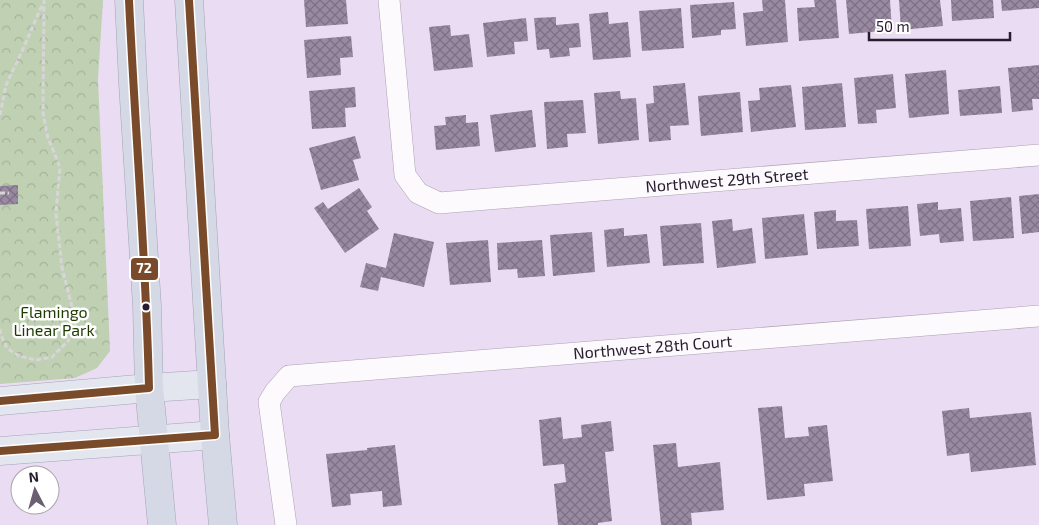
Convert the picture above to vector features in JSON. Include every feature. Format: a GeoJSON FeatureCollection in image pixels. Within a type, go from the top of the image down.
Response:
{"type":"FeatureCollection","features":[{"type":"Feature","properties":{"kind":"highway"},"geometry":{"type":"LineString","coordinates":[[130,0],[133,83],[148,306],[150,388],[162,525]]}},
{"type":"Feature","properties":{"kind":"highway"},"geometry":{"type":"LineString","coordinates":[[189,0],[214,435],[223,525]]}},
{"type":"Feature","properties":{"kind":"main road"},"geometry":{"type":"LineString","coordinates":[[0,400],[212,384]]}},
{"type":"Feature","properties":{"kind":"main road"},"geometry":{"type":"LineString","coordinates":[[0,451],[214,435]]}},
{"type":"Feature","properties":{"kind":"street","name":"Northwest 29th Street"},"geometry":{"type":"LineString","coordinates":[[389,0],[405,174],[418,193],[439,204],[1039,155]]}},
{"type":"Feature","properties":{"kind":"street","name":"Northwest 28th Court"},"geometry":{"type":"LineString","coordinates":[[286,525],[269,402],[289,376],[1039,316]]}},
{"type":"Feature","properties":{"kind":"path"},"geometry":{"type":"LineString","coordinates":[[0,115],[6,85],[43,1]]}},
{"type":"Feature","properties":{"kind":"path"},"geometry":{"type":"LineString","coordinates":[[0,329],[7,348],[19,356],[36,360],[52,357],[68,341],[76,322],[62,268],[56,213],[60,167],[48,138],[43,113],[43,1]]}},
{"type":"Feature","properties":{"kind":"path"},"geometry":{"type":"LineString","coordinates":[[0,193],[9,194]]}},
{"type":"Feature","properties":{"kind":"green space","name":"Flamingo Linear Park"},"geometry":{"type":"Polygon","coordinates":[[[0,0],[103,0],[98,79],[110,351],[97,368],[75,378],[0,384],[0,0]]]}},
{"type":"Feature","properties":{"kind":"building"},"geometry":{"type":"Polygon","coordinates":[[[304,0],[346,0],[348,24],[306,27],[304,0]]]}},
{"type":"Feature","properties":{"kind":"building"},"geometry":{"type":"Polygon","coordinates":[[[762,0],[785,0],[788,42],[746,46],[743,13],[763,11],[762,0]]]}},
{"type":"Feature","properties":{"kind":"building"},"geometry":{"type":"Polygon","coordinates":[[[814,0],[836,0],[839,38],[799,41],[797,8],[815,7],[814,0]]]}},
{"type":"Feature","properties":{"kind":"building"},"geometry":{"type":"Polygon","coordinates":[[[846,0],[890,0],[892,30],[849,34],[846,0]]]}},
{"type":"Feature","properties":{"kind":"building"},"geometry":{"type":"Polygon","coordinates":[[[899,0],[940,0],[943,26],[901,30],[899,0]]]}},
{"type":"Feature","properties":{"kind":"building"},"geometry":{"type":"Polygon","coordinates":[[[951,0],[993,0],[994,18],[952,21],[951,0]]]}},
{"type":"Feature","properties":{"kind":"building"},"geometry":{"type":"Polygon","coordinates":[[[1001,0],[1039,0],[1039,8],[1002,11],[1001,0]]]}},
{"type":"Feature","properties":{"kind":"building"},"geometry":{"type":"Polygon","coordinates":[[[734,2],[736,29],[721,30],[721,35],[692,38],[690,5],[734,2]]]}},
{"type":"Feature","properties":{"kind":"building"},"geometry":{"type":"Polygon","coordinates":[[[681,8],[684,48],[642,51],[639,11],[681,8]]]}},
{"type":"Feature","properties":{"kind":"building"},"geometry":{"type":"Polygon","coordinates":[[[608,12],[609,24],[628,22],[631,57],[593,60],[589,14],[608,12]]]}},
{"type":"Feature","properties":{"kind":"building"},"geometry":{"type":"Polygon","coordinates":[[[556,17],[556,25],[579,23],[581,47],[569,48],[570,56],[550,58],[549,49],[537,50],[534,18],[556,17]]]}},
{"type":"Feature","properties":{"kind":"building"},"geometry":{"type":"Polygon","coordinates":[[[526,18],[528,41],[514,42],[515,54],[487,57],[483,23],[526,18]]]}},
{"type":"Feature","properties":{"kind":"building"},"geometry":{"type":"Polygon","coordinates":[[[450,25],[451,36],[469,34],[473,67],[434,71],[429,27],[450,25]]]}},
{"type":"Feature","properties":{"kind":"building"},"geometry":{"type":"Polygon","coordinates":[[[351,36],[353,57],[340,58],[341,75],[307,78],[304,40],[351,36]]]}},
{"type":"Feature","properties":{"kind":"building"},"geometry":{"type":"Polygon","coordinates":[[[1039,65],[1039,99],[1032,99],[1033,110],[1012,112],[1008,68],[1039,65]]]}},
{"type":"Feature","properties":{"kind":"building"},"geometry":{"type":"Polygon","coordinates":[[[946,70],[949,114],[909,118],[905,74],[946,70]]]}},
{"type":"Feature","properties":{"kind":"building"},"geometry":{"type":"Polygon","coordinates":[[[893,74],[896,108],[876,110],[877,123],[858,124],[854,78],[893,74]]]}},
{"type":"Feature","properties":{"kind":"building"},"geometry":{"type":"Polygon","coordinates":[[[685,83],[689,125],[670,126],[671,140],[649,142],[646,104],[654,103],[653,86],[685,83]]]}},
{"type":"Feature","properties":{"kind":"building"},"geometry":{"type":"Polygon","coordinates":[[[842,83],[846,127],[805,130],[802,87],[842,83]]]}},
{"type":"Feature","properties":{"kind":"building"},"geometry":{"type":"Polygon","coordinates":[[[791,85],[796,127],[751,132],[748,101],[760,100],[759,88],[791,85]]]}},
{"type":"Feature","properties":{"kind":"building"},"geometry":{"type":"Polygon","coordinates":[[[1000,86],[1002,113],[960,116],[958,90],[1000,86]]]}},
{"type":"Feature","properties":{"kind":"building"},"geometry":{"type":"Polygon","coordinates":[[[355,87],[356,107],[345,108],[346,127],[312,129],[309,91],[355,87]]]}},
{"type":"Feature","properties":{"kind":"building"},"geometry":{"type":"Polygon","coordinates":[[[620,91],[621,99],[636,98],[639,140],[598,144],[594,93],[620,91]]]}},
{"type":"Feature","properties":{"kind":"building"},"geometry":{"type":"Polygon","coordinates":[[[740,92],[743,132],[701,136],[698,96],[740,92]]]}},
{"type":"Feature","properties":{"kind":"building"},"geometry":{"type":"Polygon","coordinates":[[[583,100],[586,133],[567,134],[568,147],[547,149],[544,102],[583,100]]]}},
{"type":"Feature","properties":{"kind":"building"},"geometry":{"type":"Polygon","coordinates":[[[532,110],[536,147],[495,152],[490,115],[532,110]]]}},
{"type":"Feature","properties":{"kind":"building"},"geometry":{"type":"Polygon","coordinates":[[[466,115],[466,123],[478,122],[480,146],[436,150],[434,126],[446,125],[445,117],[466,115]]]}},
{"type":"Feature","properties":{"kind":"building"},"geometry":{"type":"Polygon","coordinates":[[[355,136],[361,158],[353,160],[359,180],[321,190],[309,148],[355,136]]]}},
{"type":"Feature","properties":{"kind":"building"},"geometry":{"type":"Polygon","coordinates":[[[18,185],[18,204],[0,205],[0,186],[18,185]]]}},
{"type":"Feature","properties":{"kind":"building"},"geometry":{"type":"Polygon","coordinates":[[[359,188],[372,207],[367,211],[379,229],[345,253],[314,208],[323,202],[328,209],[359,188]]]}},
{"type":"Feature","properties":{"kind":"building"},"geometry":{"type":"Polygon","coordinates":[[[1039,194],[1039,232],[1022,234],[1019,196],[1039,194]]]}},
{"type":"Feature","properties":{"kind":"building"},"geometry":{"type":"Polygon","coordinates":[[[1011,197],[1014,238],[973,241],[970,201],[1011,197]]]}},
{"type":"Feature","properties":{"kind":"building"},"geometry":{"type":"Polygon","coordinates":[[[938,202],[938,210],[961,208],[964,241],[940,243],[939,234],[920,236],[917,204],[938,202]]]}},
{"type":"Feature","properties":{"kind":"building"},"geometry":{"type":"Polygon","coordinates":[[[908,206],[911,246],[869,249],[866,209],[908,206]]]}},
{"type":"Feature","properties":{"kind":"building"},"geometry":{"type":"Polygon","coordinates":[[[836,210],[836,221],[857,220],[859,246],[817,249],[814,212],[836,210]]]}},
{"type":"Feature","properties":{"kind":"building"},"geometry":{"type":"Polygon","coordinates":[[[804,214],[808,255],[765,259],[762,218],[804,214]]]}},
{"type":"Feature","properties":{"kind":"building"},"geometry":{"type":"Polygon","coordinates":[[[732,219],[733,231],[752,228],[756,263],[717,268],[712,221],[732,219]]]}},
{"type":"Feature","properties":{"kind":"building"},"geometry":{"type":"Polygon","coordinates":[[[701,223],[704,263],[663,266],[660,226],[701,223]]]}},
{"type":"Feature","properties":{"kind":"building"},"geometry":{"type":"Polygon","coordinates":[[[624,228],[624,236],[647,234],[650,263],[607,267],[604,230],[624,228]]]}},
{"type":"Feature","properties":{"kind":"building"},"geometry":{"type":"Polygon","coordinates":[[[592,232],[595,272],[553,276],[550,235],[592,232]]]}},
{"type":"Feature","properties":{"kind":"building"},"geometry":{"type":"Polygon","coordinates":[[[394,233],[434,242],[424,287],[381,277],[378,291],[360,287],[366,263],[386,268],[394,233]]]}},
{"type":"Feature","properties":{"kind":"building"},"geometry":{"type":"Polygon","coordinates":[[[488,240],[491,282],[450,285],[446,243],[488,240]]]}},
{"type":"Feature","properties":{"kind":"building"},"geometry":{"type":"Polygon","coordinates":[[[542,240],[545,276],[518,278],[517,269],[498,270],[497,243],[542,240]]]}},
{"type":"Feature","properties":{"kind":"building"},"geometry":{"type":"Polygon","coordinates":[[[782,406],[785,438],[809,436],[808,427],[827,425],[833,481],[804,484],[805,496],[767,500],[758,408],[782,406]]]}},
{"type":"Feature","properties":{"kind":"building"},"geometry":{"type":"Polygon","coordinates":[[[969,408],[970,418],[1031,412],[1036,465],[971,472],[969,453],[947,456],[942,411],[969,408]]]}},
{"type":"Feature","properties":{"kind":"building"},"geometry":{"type":"Polygon","coordinates":[[[561,417],[563,439],[582,437],[581,425],[611,421],[614,451],[605,452],[612,521],[598,523],[598,525],[558,525],[554,484],[566,482],[564,464],[543,466],[539,420],[561,417]]]}},
{"type":"Feature","properties":{"kind":"building"},"geometry":{"type":"Polygon","coordinates":[[[676,443],[678,467],[720,462],[724,510],[691,513],[692,525],[661,525],[653,445],[676,443]]]}},
{"type":"Feature","properties":{"kind":"building"},"geometry":{"type":"Polygon","coordinates":[[[395,445],[402,505],[383,507],[382,491],[350,494],[351,505],[332,507],[326,454],[395,445]]]}},
{"type":"Feature","properties":{"kind":"transit line","name":"72"},"geometry":{"type":"LineString","coordinates":[[0,401],[149,388],[129,0]]}},
{"type":"Feature","properties":{"kind":"transit line","name":"72"},"geometry":{"type":"LineString","coordinates":[[0,451],[215,435],[189,0]]}}]}
